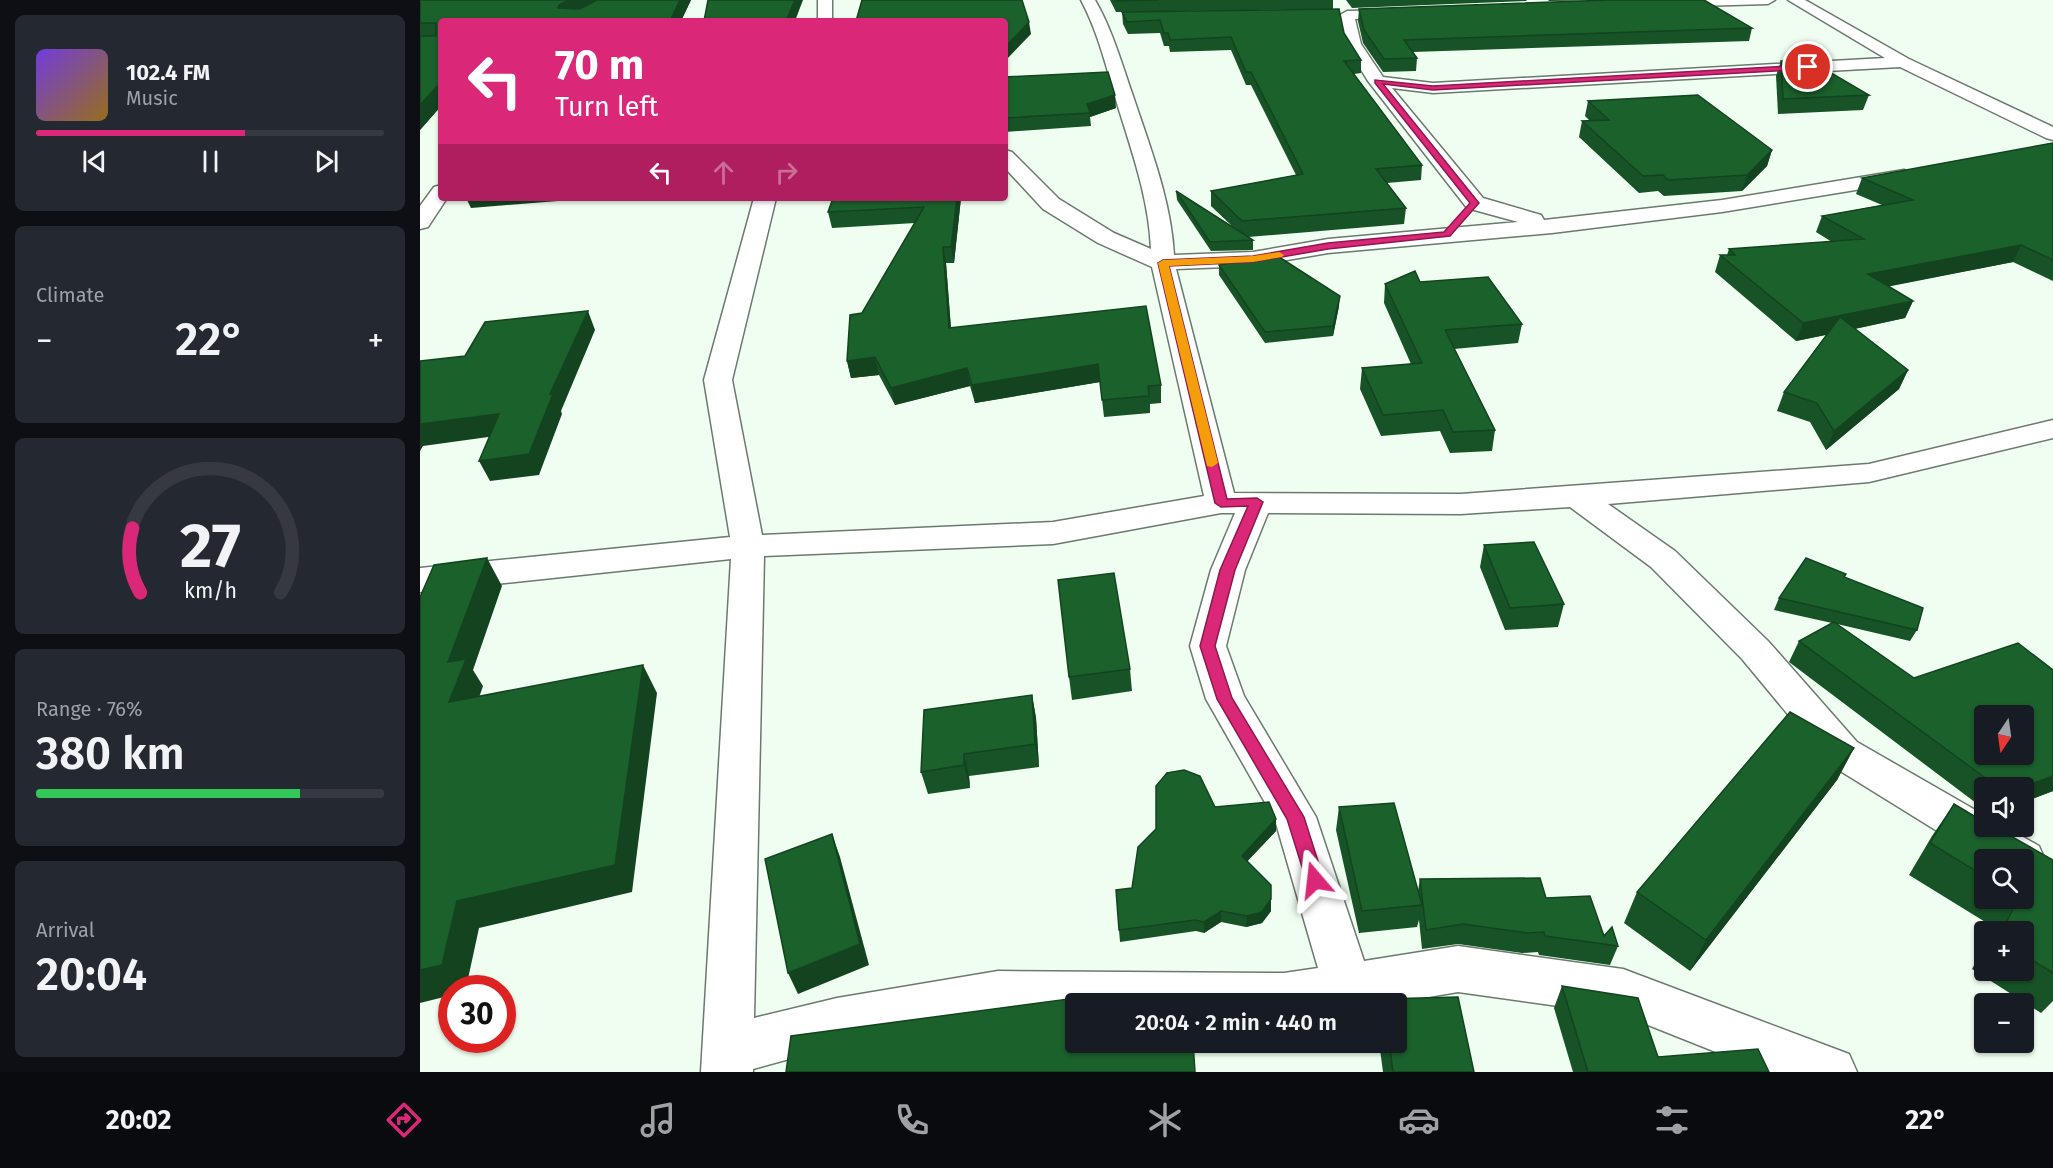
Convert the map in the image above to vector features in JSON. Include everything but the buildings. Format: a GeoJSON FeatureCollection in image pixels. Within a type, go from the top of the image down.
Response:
{"type":"FeatureCollection","features":[{"type":"Feature","properties":{"kind":"street"},"geometry":{"type":"LineString","coordinates":[[825,0],[825,18]]}},
{"type":"Feature","properties":{"kind":"street"},"geometry":{"type":"LineString","coordinates":[[1648,4],[1768,0]]}},
{"type":"Feature","properties":{"kind":"street"},"geometry":{"type":"LineString","coordinates":[[1795,0],[2049,144]]}},
{"type":"Feature","properties":{"kind":"street"},"geometry":{"type":"LineString","coordinates":[[1417,12],[1340,10],[1353,44],[1377,81],[1475,203],[1552,226]]}},
{"type":"Feature","properties":{"kind":"street"},"geometry":{"type":"LineString","coordinates":[[1099,12],[1138,140],[1163,237],[1163,263],[1239,502],[1227,570],[1208,646],[1225,699],[1295,817],[1348,986]]}},
{"type":"Feature","properties":{"kind":"street"},"geometry":{"type":"LineString","coordinates":[[1377,81],[1433,88],[1903,62]]}},
{"type":"Feature","properties":{"kind":"street"},"geometry":{"type":"LineString","coordinates":[[1008,159],[1052,204],[1106,238],[1163,263],[1253,259],[1328,246],[1552,226],[1722,206],[1928,171]]}},
{"type":"Feature","properties":{"kind":"street"},"geometry":{"type":"LineString","coordinates":[[420,222],[438,195]]}},
{"type":"Feature","properties":{"kind":"street"},"geometry":{"type":"LineString","coordinates":[[764,201],[718,380],[748,546],[727,1061],[837,1022],[998,994],[1284,997],[1458,969],[1623,992],[1831,1072]]}},
{"type":"Feature","properties":{"kind":"street"},"geometry":{"type":"LineString","coordinates":[[1447,234],[1475,203]]}},
{"type":"Feature","properties":{"kind":"street"},"geometry":{"type":"LineString","coordinates":[[420,580],[748,546],[1053,533],[1239,502],[1461,504],[1577,497],[1869,473],[2053,429]]}},
{"type":"Feature","properties":{"kind":"street"},"geometry":{"type":"LineString","coordinates":[[1577,497],[1663,560],[1755,650],[1843,753],[2004,849]]}},
{"type":"Feature","properties":{"kind":"street"},"geometry":{"type":"LineString","coordinates":[[2034,866],[2053,877]]}},
{"type":"Feature","properties":{"kind":"slow traffic"},"geometry":{"type":"LineString","coordinates":[[1212,463],[1163,263],[1253,259],[1279,255]]}},
{"type":"Feature","properties":{"kind":"route"},"geometry":{"type":"LineString","coordinates":[[1315,880],[1295,817],[1225,699],[1208,646],[1227,570],[1257,502],[1221,503],[1163,263],[1253,259],[1328,246],[1447,234],[1475,203],[1377,81],[1433,88],[1808,67]]}}]}
